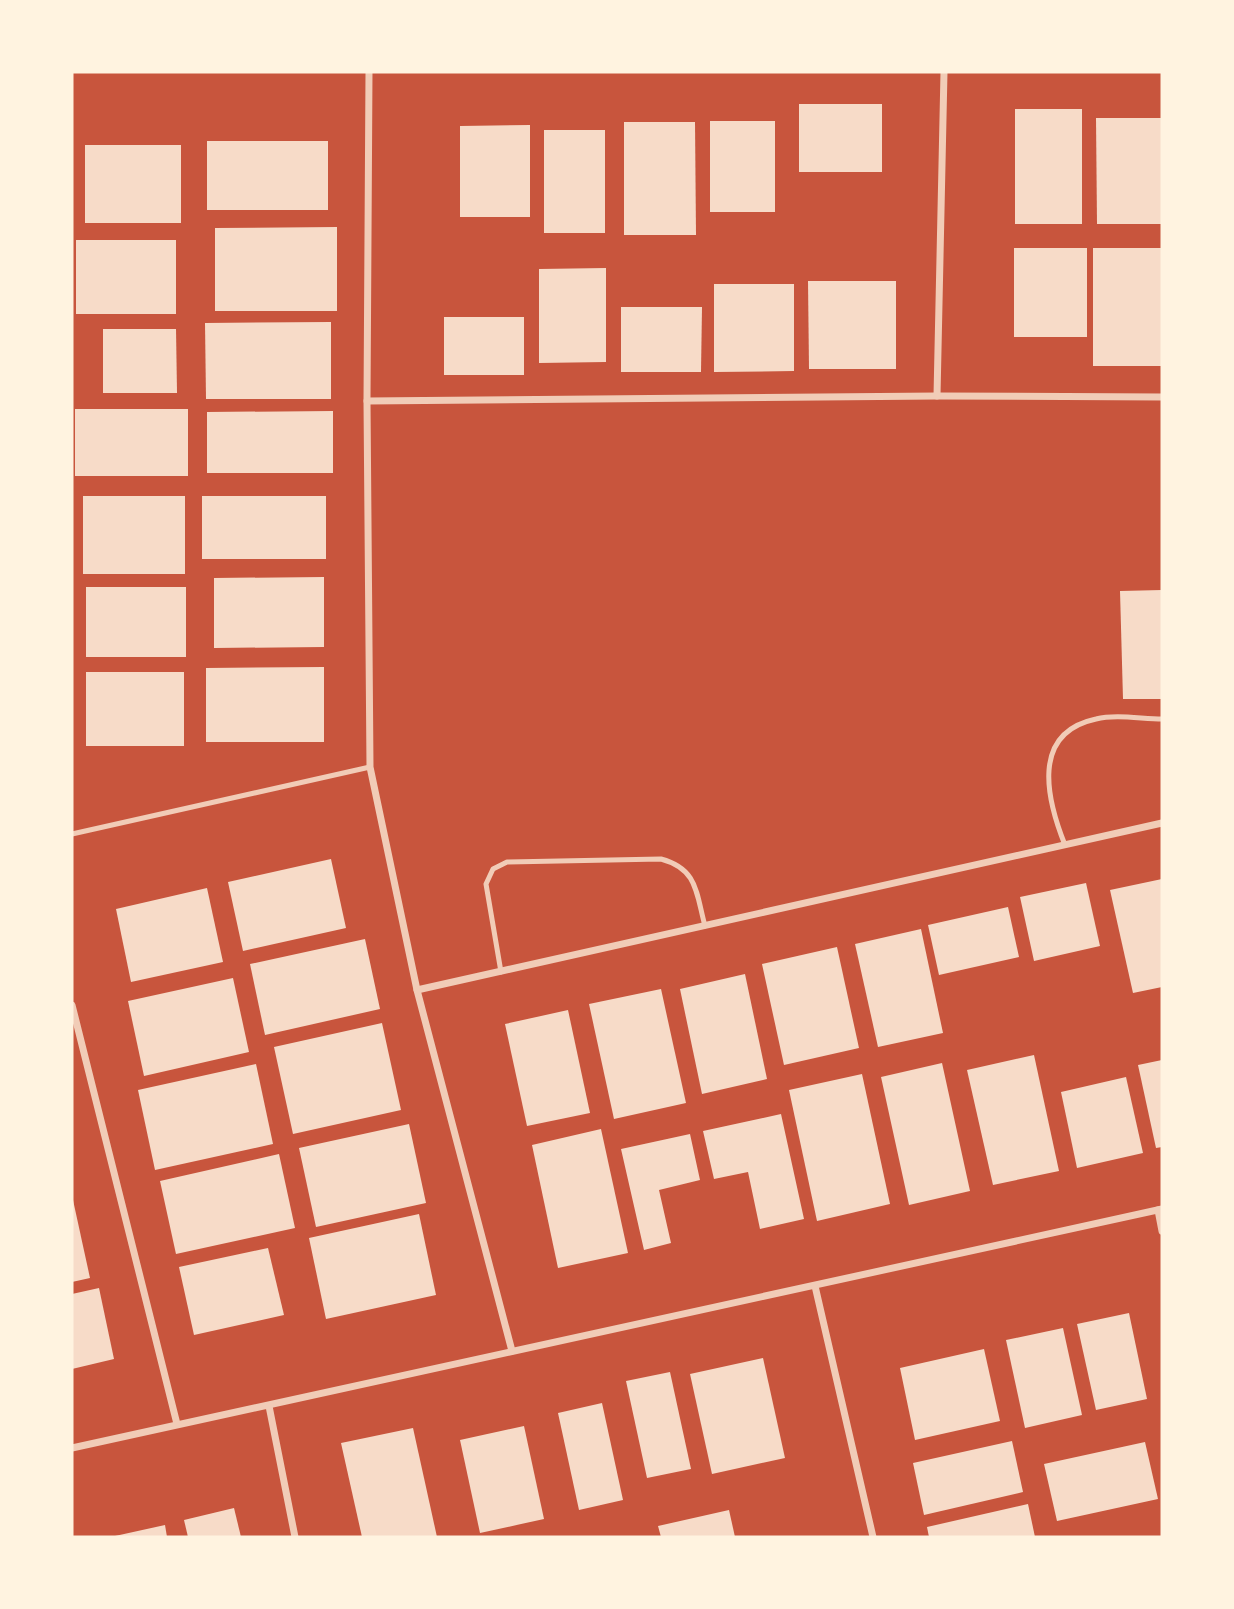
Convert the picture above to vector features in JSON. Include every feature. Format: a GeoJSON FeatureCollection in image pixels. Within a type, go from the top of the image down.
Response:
{"type":"FeatureCollection","features":[{"type":"Feature","properties":{"kind":"street"},"geometry":{"type":"LineString","coordinates":[[369,72],[367,401],[370,767],[417,990],[512,1352]]}},
{"type":"Feature","properties":{"kind":"street"},"geometry":{"type":"LineString","coordinates":[[937,396],[944,72]]}},
{"type":"Feature","properties":{"kind":"street"},"geometry":{"type":"LineString","coordinates":[[367,401],[937,396],[1162,397]]}},
{"type":"Feature","properties":{"kind":"street"},"geometry":{"type":"LineString","coordinates":[[417,990],[1162,823]]}},
{"type":"Feature","properties":{"kind":"street"},"geometry":{"type":"LineString","coordinates":[[72,1005],[177,1424]]}},
{"type":"Feature","properties":{"kind":"street"},"geometry":{"type":"LineString","coordinates":[[72,1448],[1160,1210],[1162,1231]]}},
{"type":"Feature","properties":{"kind":"street"},"geometry":{"type":"LineString","coordinates":[[815,1286],[873,1537]]}},
{"type":"Feature","properties":{"kind":"street"},"geometry":{"type":"LineString","coordinates":[[268,1406],[295,1537]]}},
{"type":"Feature","properties":{"kind":"lane"},"geometry":{"type":"LineString","coordinates":[[1065,845],[1053,813],[1047,769],[1063,736],[1096,719],[1162,719]]}},
{"type":"Feature","properties":{"kind":"lane"},"geometry":{"type":"LineString","coordinates":[[72,834],[370,767]]}},
{"type":"Feature","properties":{"kind":"lane"},"geometry":{"type":"LineString","coordinates":[[501,972],[485,884],[493,869],[508,862],[661,859],[680,864],[690,873],[705,926]]}},
{"type":"Feature","properties":{"kind":"building"},"geometry":{"type":"Polygon","coordinates":[[[799,104],[882,104],[882,172],[799,172],[799,104]]]}},
{"type":"Feature","properties":{"kind":"building"},"geometry":{"type":"Polygon","coordinates":[[[1015,109],[1082,109],[1082,224],[1015,224],[1015,109]]]}},
{"type":"Feature","properties":{"kind":"building"},"geometry":{"type":"Polygon","coordinates":[[[1096,118],[1162,118],[1162,224],[1097,224],[1096,118]]]}},
{"type":"Feature","properties":{"kind":"building"},"geometry":{"type":"Polygon","coordinates":[[[710,121],[775,121],[775,212],[710,212],[710,121]]]}},
{"type":"Feature","properties":{"kind":"building"},"geometry":{"type":"Polygon","coordinates":[[[624,122],[695,122],[696,235],[624,235],[624,122]]]}},
{"type":"Feature","properties":{"kind":"building"},"geometry":{"type":"Polygon","coordinates":[[[530,125],[530,217],[460,217],[460,126],[530,125]]]}},
{"type":"Feature","properties":{"kind":"building"},"geometry":{"type":"Polygon","coordinates":[[[544,130],[605,130],[605,233],[544,233],[544,130]]]}},
{"type":"Feature","properties":{"kind":"building"},"geometry":{"type":"Polygon","coordinates":[[[207,141],[328,141],[328,210],[207,210],[207,141]]]}},
{"type":"Feature","properties":{"kind":"building"},"geometry":{"type":"Polygon","coordinates":[[[85,145],[181,145],[181,223],[85,223],[85,145]]]}},
{"type":"Feature","properties":{"kind":"building"},"geometry":{"type":"Polygon","coordinates":[[[337,227],[337,311],[215,311],[215,228],[337,227]]]}},
{"type":"Feature","properties":{"kind":"building"},"geometry":{"type":"Polygon","coordinates":[[[76,240],[176,240],[176,314],[76,314],[76,240]]]}},
{"type":"Feature","properties":{"kind":"building"},"geometry":{"type":"Polygon","coordinates":[[[1014,248],[1087,248],[1087,337],[1014,337],[1014,248]]]}},
{"type":"Feature","properties":{"kind":"building"},"geometry":{"type":"Polygon","coordinates":[[[1093,248],[1161,248],[1161,366],[1093,366],[1093,248]]]}},
{"type":"Feature","properties":{"kind":"building"},"geometry":{"type":"Polygon","coordinates":[[[606,268],[606,362],[539,363],[539,269],[606,268]]]}},
{"type":"Feature","properties":{"kind":"building"},"geometry":{"type":"Polygon","coordinates":[[[808,281],[896,281],[896,369],[809,369],[808,281]]]}},
{"type":"Feature","properties":{"kind":"building"},"geometry":{"type":"Polygon","coordinates":[[[714,284],[794,284],[794,371],[714,372],[714,284]]]}},
{"type":"Feature","properties":{"kind":"building"},"geometry":{"type":"Polygon","coordinates":[[[621,307],[702,307],[701,372],[621,372],[621,307]]]}},
{"type":"Feature","properties":{"kind":"building"},"geometry":{"type":"Polygon","coordinates":[[[444,317],[524,317],[524,375],[444,375],[444,317]]]}},
{"type":"Feature","properties":{"kind":"building"},"geometry":{"type":"Polygon","coordinates":[[[331,322],[331,399],[206,399],[205,323],[331,322]]]}},
{"type":"Feature","properties":{"kind":"building"},"geometry":{"type":"Polygon","coordinates":[[[103,329],[176,329],[177,393],[103,393],[103,329]]]}},
{"type":"Feature","properties":{"kind":"building"},"geometry":{"type":"Polygon","coordinates":[[[75,409],[188,409],[188,476],[75,476],[75,409]]]}},
{"type":"Feature","properties":{"kind":"building"},"geometry":{"type":"Polygon","coordinates":[[[333,411],[333,473],[207,473],[207,412],[333,411]]]}},
{"type":"Feature","properties":{"kind":"building"},"geometry":{"type":"Polygon","coordinates":[[[83,496],[185,496],[185,574],[83,574],[83,496]]]}},
{"type":"Feature","properties":{"kind":"building"},"geometry":{"type":"Polygon","coordinates":[[[202,496],[326,496],[326,559],[202,559],[202,496]]]}},
{"type":"Feature","properties":{"kind":"building"},"geometry":{"type":"Polygon","coordinates":[[[324,577],[324,647],[214,648],[214,578],[324,577]]]}},
{"type":"Feature","properties":{"kind":"building"},"geometry":{"type":"Polygon","coordinates":[[[86,587],[186,587],[186,657],[86,657],[86,587]]]}},
{"type":"Feature","properties":{"kind":"building"},"geometry":{"type":"Polygon","coordinates":[[[1162,590],[1162,699],[1123,699],[1120,591],[1162,590]]]}},
{"type":"Feature","properties":{"kind":"building"},"geometry":{"type":"Polygon","coordinates":[[[324,667],[324,742],[206,742],[206,668],[324,667]]]}},
{"type":"Feature","properties":{"kind":"building"},"geometry":{"type":"Polygon","coordinates":[[[86,672],[184,672],[184,746],[86,746],[86,672]]]}},
{"type":"Feature","properties":{"kind":"building"},"geometry":{"type":"Polygon","coordinates":[[[331,859],[346,928],[243,951],[228,882],[331,859]]]}},
{"type":"Feature","properties":{"kind":"building"},"geometry":{"type":"Polygon","coordinates":[[[1162,879],[1162,987],[1133,993],[1110,890],[1162,879]]]}},
{"type":"Feature","properties":{"kind":"building"},"geometry":{"type":"Polygon","coordinates":[[[1086,883],[1100,946],[1034,961],[1020,897],[1086,883]]]}},
{"type":"Feature","properties":{"kind":"building"},"geometry":{"type":"Polygon","coordinates":[[[207,888],[223,962],[131,982],[116,909],[207,888]]]}},
{"type":"Feature","properties":{"kind":"building"},"geometry":{"type":"Polygon","coordinates":[[[1008,907],[1019,957],[939,975],[928,925],[1008,907]]]}},
{"type":"Feature","properties":{"kind":"building"},"geometry":{"type":"Polygon","coordinates":[[[921,929],[943,1033],[878,1047],[855,944],[921,929]]]}},
{"type":"Feature","properties":{"kind":"building"},"geometry":{"type":"Polygon","coordinates":[[[365,939],[380,1009],[265,1035],[250,964],[365,939]]]}},
{"type":"Feature","properties":{"kind":"building"},"geometry":{"type":"Polygon","coordinates":[[[837,947],[859,1048],[784,1065],[762,964],[837,947]]]}},
{"type":"Feature","properties":{"kind":"building"},"geometry":{"type":"Polygon","coordinates":[[[745,974],[767,1079],[702,1094],[680,989],[745,974]]]}},
{"type":"Feature","properties":{"kind":"building"},"geometry":{"type":"Polygon","coordinates":[[[233,978],[249,1052],[144,1076],[128,1001],[233,978]]]}},
{"type":"Feature","properties":{"kind":"building"},"geometry":{"type":"Polygon","coordinates":[[[661,989],[686,1103],[614,1119],[589,1004],[661,989]]]}},
{"type":"Feature","properties":{"kind":"building"},"geometry":{"type":"Polygon","coordinates":[[[568,1010],[590,1113],[527,1126],[505,1024],[568,1010]]]}},
{"type":"Feature","properties":{"kind":"building"},"geometry":{"type":"Polygon","coordinates":[[[382,1023],[401,1110],[293,1134],[274,1047],[382,1023]]]}},
{"type":"Feature","properties":{"kind":"building"},"geometry":{"type":"Polygon","coordinates":[[[1034,1055],[1059,1171],[993,1185],[967,1070],[1034,1055]]]}},
{"type":"Feature","properties":{"kind":"building"},"geometry":{"type":"Polygon","coordinates":[[[1162,1060],[1162,1147],[1156,1148],[1138,1065],[1162,1060]]]}},
{"type":"Feature","properties":{"kind":"building"},"geometry":{"type":"Polygon","coordinates":[[[942,1063],[970,1191],[909,1205],[881,1077],[942,1063]]]}},
{"type":"Feature","properties":{"kind":"building"},"geometry":{"type":"Polygon","coordinates":[[[256,1064],[273,1144],[155,1170],[138,1090],[256,1064]]]}},
{"type":"Feature","properties":{"kind":"building"},"geometry":{"type":"Polygon","coordinates":[[[862,1074],[890,1204],[817,1221],[789,1090],[862,1074]]]}},
{"type":"Feature","properties":{"kind":"building"},"geometry":{"type":"Polygon","coordinates":[[[1126,1077],[1143,1153],[1077,1168],[1061,1092],[1126,1077]]]}},
{"type":"Feature","properties":{"kind":"building"},"geometry":{"type":"Polygon","coordinates":[[[781,1114],[804,1219],[760,1229],[748,1172],[714,1179],[703,1131],[781,1114]]]}},
{"type":"Feature","properties":{"kind":"building"},"geometry":{"type":"Polygon","coordinates":[[[409,1124],[426,1203],[316,1227],[299,1148],[409,1124]]]}},
{"type":"Feature","properties":{"kind":"building"},"geometry":{"type":"Polygon","coordinates":[[[601,1129],[628,1253],[558,1268],[532,1145],[601,1129]]]}},
{"type":"Feature","properties":{"kind":"building"},"geometry":{"type":"Polygon","coordinates":[[[690,1134],[700,1180],[659,1190],[671,1243],[644,1250],[621,1149],[690,1134]]]}},
{"type":"Feature","properties":{"kind":"building"},"geometry":{"type":"Polygon","coordinates":[[[279,1154],[295,1228],[176,1254],[160,1181],[279,1154]]]}},
{"type":"Feature","properties":{"kind":"building"},"geometry":{"type":"Polygon","coordinates":[[[72,1201],[90,1278],[72,1282],[72,1201]]]}},
{"type":"Feature","properties":{"kind":"building"},"geometry":{"type":"Polygon","coordinates":[[[419,1214],[436,1295],[326,1319],[309,1238],[419,1214]]]}},
{"type":"Feature","properties":{"kind":"building"},"geometry":{"type":"Polygon","coordinates":[[[268,1248],[284,1315],[194,1335],[179,1267],[268,1248]]]}},
{"type":"Feature","properties":{"kind":"building"},"geometry":{"type":"Polygon","coordinates":[[[99,1288],[114,1359],[72,1369],[72,1294],[99,1288]]]}},
{"type":"Feature","properties":{"kind":"building"},"geometry":{"type":"Polygon","coordinates":[[[1129,1313],[1147,1399],[1096,1410],[1077,1324],[1129,1313]]]}},
{"type":"Feature","properties":{"kind":"building"},"geometry":{"type":"Polygon","coordinates":[[[1063,1328],[1082,1415],[1025,1428],[1006,1340],[1063,1328]]]}},
{"type":"Feature","properties":{"kind":"building"},"geometry":{"type":"Polygon","coordinates":[[[984,1349],[1000,1421],[915,1440],[900,1368],[984,1349]]]}},
{"type":"Feature","properties":{"kind":"building"},"geometry":{"type":"Polygon","coordinates":[[[763,1358],[785,1458],[712,1474],[690,1374],[763,1358]]]}},
{"type":"Feature","properties":{"kind":"building"},"geometry":{"type":"Polygon","coordinates":[[[670,1372],[691,1469],[647,1478],[626,1381],[670,1372]]]}},
{"type":"Feature","properties":{"kind":"building"},"geometry":{"type":"Polygon","coordinates":[[[602,1403],[623,1500],[579,1510],[558,1413],[602,1403]]]}},
{"type":"Feature","properties":{"kind":"building"},"geometry":{"type":"Polygon","coordinates":[[[524,1426],[544,1519],[480,1533],[460,1440],[524,1426]]]}},
{"type":"Feature","properties":{"kind":"building"},"geometry":{"type":"Polygon","coordinates":[[[413,1428],[437,1537],[362,1537],[341,1443],[413,1428]]]}},
{"type":"Feature","properties":{"kind":"building"},"geometry":{"type":"Polygon","coordinates":[[[1012,1441],[1023,1492],[924,1515],[913,1463],[1012,1441]]]}},
{"type":"Feature","properties":{"kind":"building"},"geometry":{"type":"Polygon","coordinates":[[[1145,1442],[1158,1499],[1057,1521],[1044,1464],[1145,1442]]]}},
{"type":"Feature","properties":{"kind":"building"},"geometry":{"type":"Polygon","coordinates":[[[1028,1504],[1035,1537],[929,1537],[927,1527],[1028,1504]]]}},
{"type":"Feature","properties":{"kind":"building"},"geometry":{"type":"Polygon","coordinates":[[[234,1508],[241,1537],[188,1537],[184,1520],[234,1508]]]}},
{"type":"Feature","properties":{"kind":"building"},"geometry":{"type":"Polygon","coordinates":[[[729,1510],[735,1537],[661,1537],[658,1526],[729,1510]]]}},
{"type":"Feature","properties":{"kind":"building"},"geometry":{"type":"Polygon","coordinates":[[[165,1525],[167,1537],[115,1537],[115,1536],[165,1525]]]}}]}
